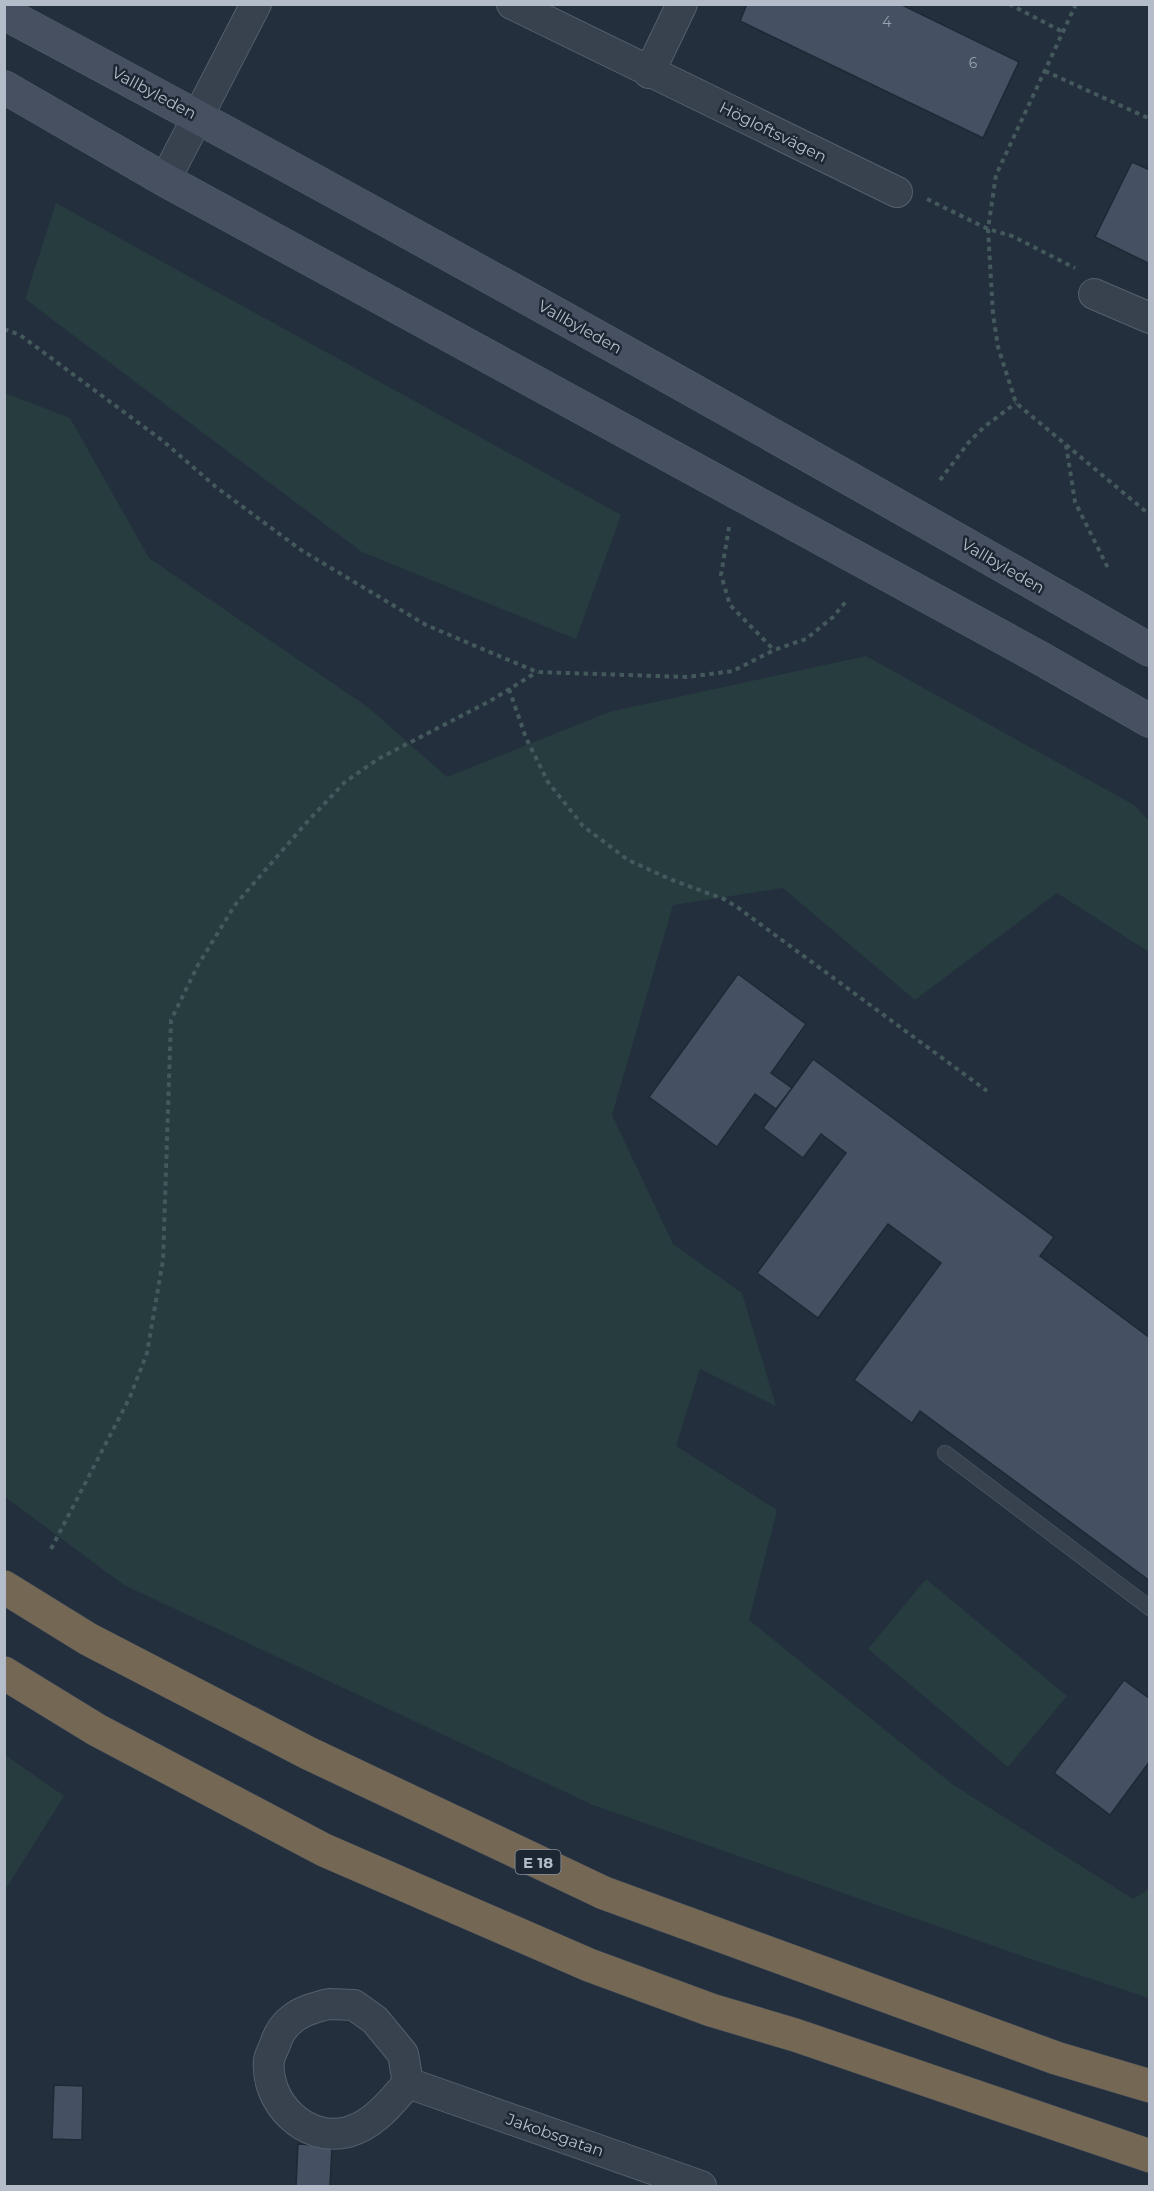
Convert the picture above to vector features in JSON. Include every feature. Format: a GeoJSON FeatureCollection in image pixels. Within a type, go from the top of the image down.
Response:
{"type":"FeatureCollection","features":[{"type":"Feature","properties":{"kind":"highway","name":"E 18"},"geometry":{"type":"LineString","coordinates":[[4,1587],[88,1639],[308,1753],[604,1893],[1056,2058],[1149,2086]]}},
{"type":"Feature","properties":{"kind":"highway"},"geometry":{"type":"LineString","coordinates":[[4,1673],[97,1730],[324,1850],[589,1965],[711,2010],[795,2035],[1149,2156]]}},
{"type":"Feature","properties":{"kind":"main road","name":"Vallbyleden"},"geometry":{"type":"LineString","coordinates":[[4,13],[198,116],[798,449],[1149,650]]}},
{"type":"Feature","properties":{"kind":"main road"},"geometry":{"type":"LineString","coordinates":[[4,87],[165,180],[1030,652],[1149,721]]}},
{"type":"Feature","properties":{"kind":"street"},"geometry":{"type":"LineString","coordinates":[[165,180],[256,4]]}},
{"type":"Feature","properties":{"kind":"street","name":"Högloftsvägen"},"geometry":{"type":"LineString","coordinates":[[512,4],[649,73],[897,192]]}},
{"type":"Feature","properties":{"kind":"street"},"geometry":{"type":"LineString","coordinates":[[649,73],[682,4]]}},
{"type":"Feature","properties":{"kind":"street"},"geometry":{"type":"LineString","coordinates":[[1094,294],[1149,318]]}},
{"type":"Feature","properties":{"kind":"street"},"geometry":{"type":"LineString","coordinates":[[322,2005],[354,2005],[375,2020],[403,2054],[408,2083],[376,2118],[348,2132],[326,2133],[304,2127],[283,2109],[272,2088],[269,2059],[278,2035],[290,2020],[322,2005]]}},
{"type":"Feature","properties":{"kind":"street","name":"Jakobsgatan"},"geometry":{"type":"LineString","coordinates":[[408,2083],[702,2187]]}},
{"type":"Feature","properties":{"kind":"lane"},"geometry":{"type":"LineString","coordinates":[[945,1453],[1149,1608]]}},
{"type":"Feature","properties":{"kind":"path"},"geometry":{"type":"LineString","coordinates":[[1009,4],[1063,32]]}},
{"type":"Feature","properties":{"kind":"path"},"geometry":{"type":"LineString","coordinates":[[1076,4],[996,175],[988,230],[993,314],[998,347],[1016,403],[1149,515]]}},
{"type":"Feature","properties":{"kind":"path"},"geometry":{"type":"LineString","coordinates":[[1045,71],[1149,119]]}},
{"type":"Feature","properties":{"kind":"path"},"geometry":{"type":"LineString","coordinates":[[897,192],[926,199],[988,230],[1012,237],[1086,274],[1094,294]]}},
{"type":"Feature","properties":{"kind":"path"},"geometry":{"type":"LineString","coordinates":[[4,329],[20,335],[163,441],[216,487],[300,550],[426,625],[537,672],[687,677],[733,671],[774,650],[806,639],[833,617],[848,599]]}},
{"type":"Feature","properties":{"kind":"path"},"geometry":{"type":"LineString","coordinates":[[940,480],[969,442],[1016,403]]}},
{"type":"Feature","properties":{"kind":"path"},"geometry":{"type":"LineString","coordinates":[[1065,445],[1075,502],[1109,570]]}},
{"type":"Feature","properties":{"kind":"path"},"geometry":{"type":"LineString","coordinates":[[727,531],[721,575],[730,605],[774,650]]}},
{"type":"Feature","properties":{"kind":"path"},"geometry":{"type":"LineString","coordinates":[[51,1549],[129,1396],[147,1353],[163,1260],[171,1020],[198,965],[236,904],[345,782],[378,759],[490,701],[537,672]]}},
{"type":"Feature","properties":{"kind":"path"},"geometry":{"type":"LineString","coordinates":[[509,689],[526,738],[548,782],[583,826],[627,860],[724,899],[737,907],[987,1091]]}},
{"type":"Feature","properties":{"kind":"green space"},"geometry":{"type":"Polygon","coordinates":[[[56,203],[621,515],[576,639],[362,552],[25,299],[56,203]]]}},
{"type":"Feature","properties":{"kind":"green space"},"geometry":{"type":"Polygon","coordinates":[[[5,393],[70,418],[149,558],[369,708],[447,777],[609,712],[866,656],[1134,805],[1149,821],[1149,952],[1057,893],[915,1000],[783,888],[673,905],[612,1115],[673,1244],[742,1293],[776,1406],[700,1369],[676,1446],[777,1510],[749,1620],[952,1784],[1133,1899],[1149,1889],[1149,1998],[1034,1960],[593,1805],[124,1585],[5,1497],[5,393]]]}},
{"type":"Feature","properties":{"kind":"green space"},"geometry":{"type":"Polygon","coordinates":[[[926,1579],[1067,1696],[1008,1767],[868,1649],[926,1579]]]}},
{"type":"Feature","properties":{"kind":"green space"},"geometry":{"type":"Polygon","coordinates":[[[5,1755],[64,1796],[5,1890],[5,1755]]]}},
{"type":"Feature","properties":{"kind":"building"},"geometry":{"type":"Polygon","coordinates":[[[747,4],[900,4],[1019,62],[983,138],[740,21],[747,4]]]}},
{"type":"Feature","properties":{"kind":"building"},"geometry":{"type":"Polygon","coordinates":[[[1132,162],[1150,170],[1150,264],[1095,237],[1132,162]]]}},
{"type":"Feature","properties":{"kind":"building"},"geometry":{"type":"Polygon","coordinates":[[[738,974],[806,1024],[771,1073],[792,1088],[776,1109],[755,1094],[717,1147],[649,1097],[738,974]]]}},
{"type":"Feature","properties":{"kind":"building"},"geometry":{"type":"Polygon","coordinates":[[[813,1059],[1054,1237],[1040,1256],[1150,1338],[1150,1581],[920,1411],[912,1423],[854,1380],[941,1263],[888,1224],[818,1318],[757,1273],[846,1153],[821,1134],[803,1158],[763,1128],[813,1059]]]}},
{"type":"Feature","properties":{"kind":"building"},"geometry":{"type":"Polygon","coordinates":[[[1124,1680],[1150,1699],[1150,1761],[1110,1815],[1054,1773],[1124,1680]]]}},
{"type":"Feature","properties":{"kind":"building"},"geometry":{"type":"Polygon","coordinates":[[[54,2085],[83,2086],[82,2140],[52,2139],[54,2085]]]}},
{"type":"Feature","properties":{"kind":"building"},"geometry":{"type":"Polygon","coordinates":[[[298,2144],[332,2146],[330,2186],[296,2186],[298,2144]]]}}]}
